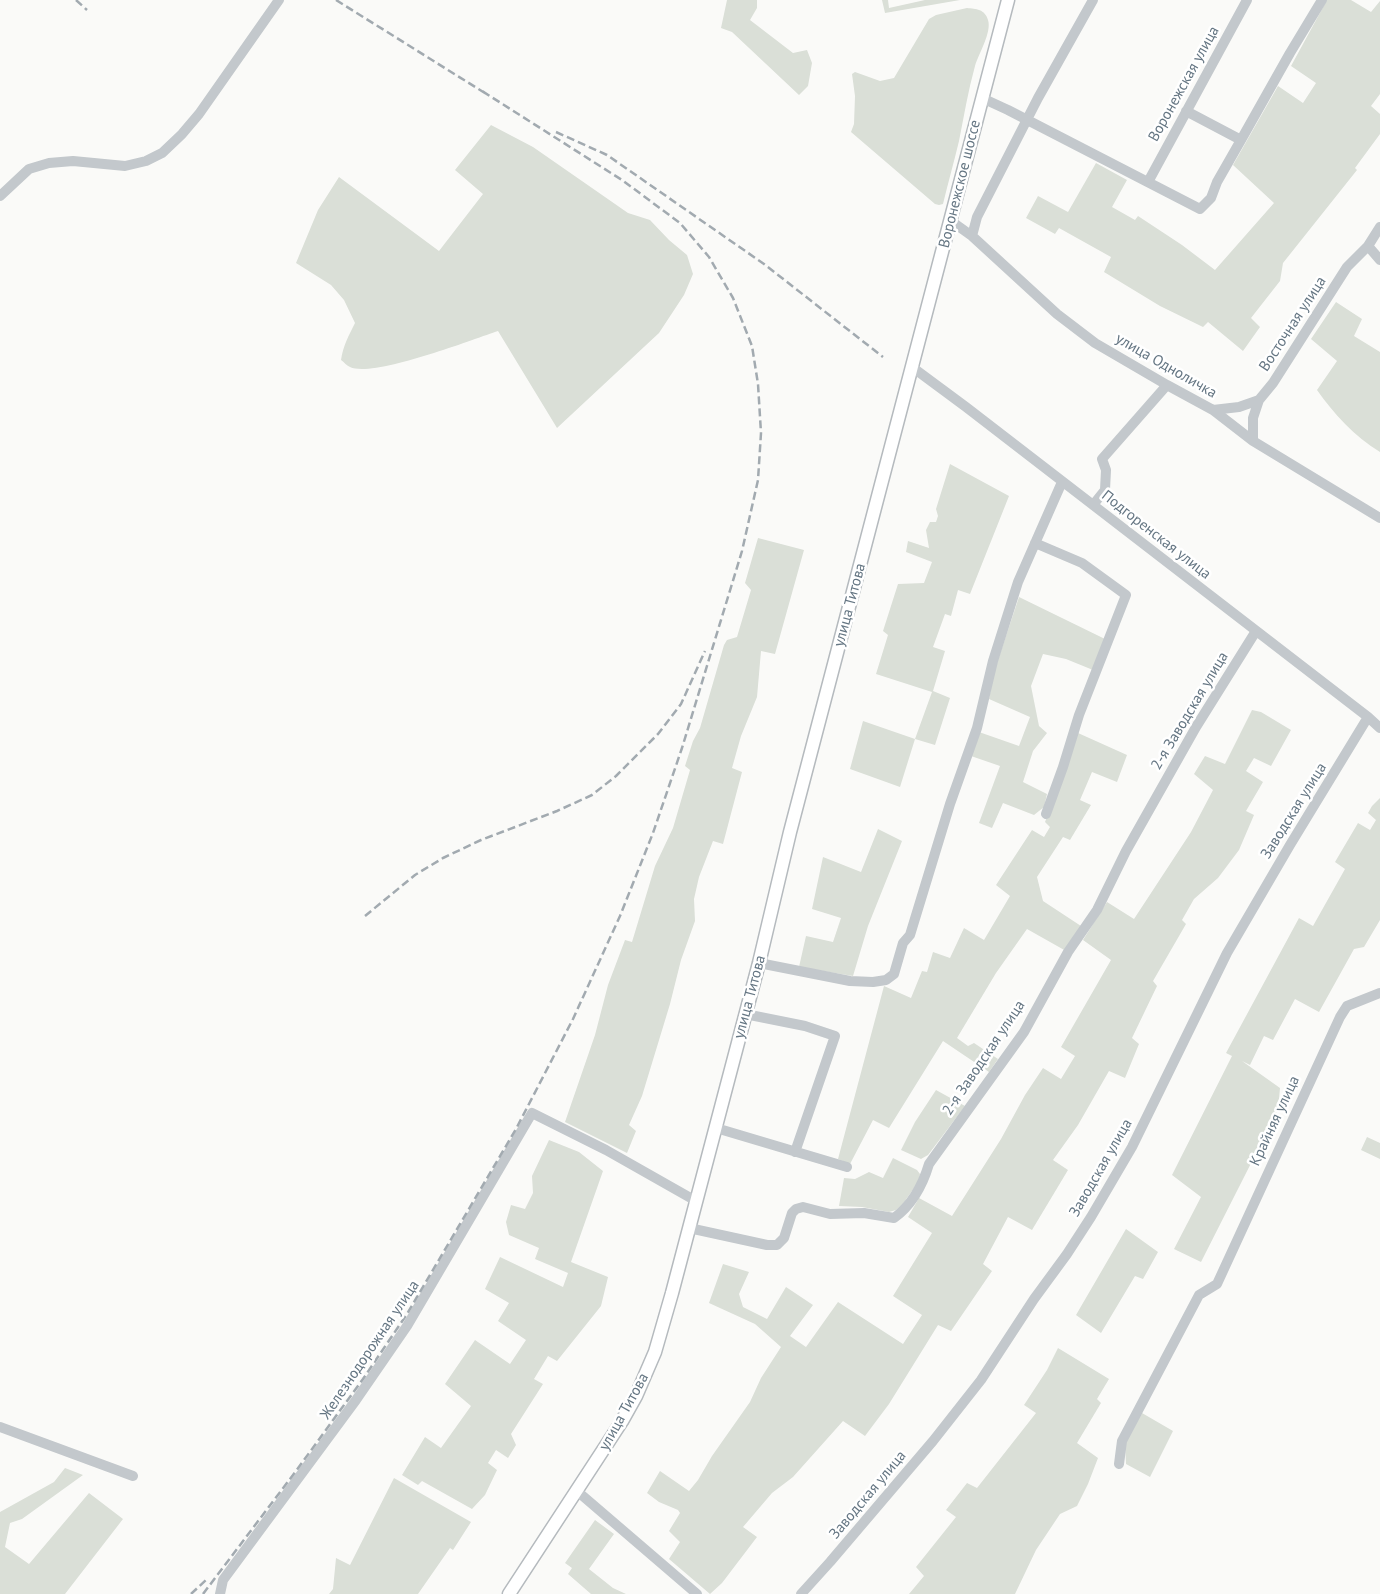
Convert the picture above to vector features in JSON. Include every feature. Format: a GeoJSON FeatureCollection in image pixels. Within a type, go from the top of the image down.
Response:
{"type":"FeatureCollection","features":[{"type":"Feature","properties":{"kind":"main road","name":"Воронежское шоссе"},"geometry":{"type":"LineString","coordinates":[[912,367],[1008,0]]}},
{"type":"Feature","properties":{"kind":"main road","name":"улица Титова"},"geometry":{"type":"LineString","coordinates":[[509,1594],[577,1491],[631,1404],[651,1360],[672,1292],[716,1128],[759,964],[790,832],[912,367]]}},
{"type":"Feature","properties":{"kind":"street"},"geometry":{"type":"LineString","coordinates":[[0,196],[29,169],[48,164],[73,161],[125,166],[146,161],[162,153],[182,134],[198,114],[279,0]]}},
{"type":"Feature","properties":{"kind":"street"},"geometry":{"type":"LineString","coordinates":[[972,236],[977,217],[1038,98],[1093,0]]}},
{"type":"Feature","properties":{"kind":"street","name":"Воронежская улица"},"geometry":{"type":"LineString","coordinates":[[1148,182],[1247,0]]}},
{"type":"Feature","properties":{"kind":"street"},"geometry":{"type":"LineString","coordinates":[[982,98],[1200,209],[1211,198],[1241,140],[1322,0]]}},
{"type":"Feature","properties":{"kind":"street"},"geometry":{"type":"LineString","coordinates":[[1186,111],[1241,140]]}},
{"type":"Feature","properties":{"kind":"street","name":"улица Одноличка"},"geometry":{"type":"LineString","coordinates":[[951,221],[972,236],[1057,314],[1095,343],[1214,410],[1253,441],[1380,518]]}},
{"type":"Feature","properties":{"kind":"street","name":"Восточная улица"},"geometry":{"type":"LineString","coordinates":[[1259,400],[1273,383],[1347,267],[1368,246],[1380,227]]}},
{"type":"Feature","properties":{"kind":"street"},"geometry":{"type":"LineString","coordinates":[[1368,246],[1380,260]]}},
{"type":"Feature","properties":{"kind":"street","name":"Подгоренская улица"},"geometry":{"type":"LineString","coordinates":[[912,367],[1380,728]]}},
{"type":"Feature","properties":{"kind":"street"},"geometry":{"type":"LineString","coordinates":[[1093,505],[1105,490],[1106,470],[1102,459],[1167,385]]}},
{"type":"Feature","properties":{"kind":"street"},"geometry":{"type":"LineString","coordinates":[[1214,410],[1239,407],[1259,400]]}},
{"type":"Feature","properties":{"kind":"street"},"geometry":{"type":"LineString","coordinates":[[1253,441],[1252,418],[1259,400]]}},
{"type":"Feature","properties":{"kind":"street"},"geometry":{"type":"LineString","coordinates":[[759,964],[858,981],[873,982],[886,980],[894,974],[903,943],[910,935],[950,804],[978,728],[993,661],[1018,582],[1062,482]]}},
{"type":"Feature","properties":{"kind":"street"},"geometry":{"type":"LineString","coordinates":[[1035,543],[1082,563],[1126,596],[1079,715],[1046,814]]}},
{"type":"Feature","properties":{"kind":"street","name":"2-я Заводская улица"},"geometry":{"type":"LineString","coordinates":[[689,1228],[767,1245],[777,1245],[784,1238],[792,1213],[796,1209],[803,1207],[830,1214],[864,1212],[894,1218],[905,1210],[924,1179],[929,1164],[1024,1032],[1068,952],[1097,910],[1126,852],[1196,727],[1256,631]]}},
{"type":"Feature","properties":{"kind":"street","name":"Заводская улица"},"geometry":{"type":"LineString","coordinates":[[801,1594],[926,1449],[981,1380],[1034,1299],[1092,1217],[1132,1147],[1227,953],[1290,844],[1368,717]]}},
{"type":"Feature","properties":{"kind":"street","name":"Крайняя улица"},"geometry":{"type":"LineString","coordinates":[[1119,1464],[1122,1441],[1199,1295],[1218,1282],[1340,1017],[1347,1006],[1380,993]]}},
{"type":"Feature","properties":{"kind":"street"},"geometry":{"type":"LineString","coordinates":[[745,1014],[805,1026],[835,1036],[795,1152]]}},
{"type":"Feature","properties":{"kind":"street","name":"Железнодорожная улица"},"geometry":{"type":"LineString","coordinates":[[220,1594],[223,1580],[356,1400],[407,1326],[532,1113],[606,1150],[696,1201]]}},
{"type":"Feature","properties":{"kind":"street"},"geometry":{"type":"LineString","coordinates":[[716,1128],[847,1167]]}},
{"type":"Feature","properties":{"kind":"street"},"geometry":{"type":"LineString","coordinates":[[0,1427],[133,1476]]}},
{"type":"Feature","properties":{"kind":"street"},"geometry":{"type":"LineString","coordinates":[[577,1491],[697,1594]]}},
{"type":"Feature","properties":{"kind":"shaded area"},"geometry":{"type":"Polygon","coordinates":[[[727,0],[757,0],[757,8],[750,20],[793,53],[807,50],[812,63],[808,86],[799,95],[732,32],[721,28],[727,0]]]}},
{"type":"Feature","properties":{"kind":"shaded area"},"geometry":{"type":"Polygon","coordinates":[[[882,0],[888,0],[889,8],[925,0],[960,0],[885,13],[882,0]]]}},
{"type":"Feature","properties":{"kind":"shaded area"},"geometry":{"type":"Polygon","coordinates":[[[1327,0],[1351,0],[1371,12],[1380,1],[1380,94],[1371,106],[1380,114],[1380,134],[1355,168],[1357,170],[1283,263],[1280,281],[1251,318],[1260,327],[1243,351],[1208,322],[1203,327],[1160,306],[1104,272],[1111,257],[1059,228],[1055,234],[1026,218],[1038,196],[1068,212],[1096,163],[1127,180],[1112,207],[1135,220],[1138,216],[1182,245],[1215,270],[1274,203],[1233,165],[1278,86],[1303,103],[1316,83],[1291,66],[1327,0]]]}},
{"type":"Feature","properties":{"kind":"shaded area"},"geometry":{"type":"Polygon","coordinates":[[[967,8],[980,10],[987,16],[989,25],[985,43],[975,66],[943,204],[939,205],[935,204],[851,132],[854,124],[855,96],[852,74],[855,72],[880,81],[894,78],[929,19],[936,15],[967,8]]]}},
{"type":"Feature","properties":{"kind":"shaded area"},"geometry":{"type":"Polygon","coordinates":[[[491,125],[533,147],[628,213],[650,220],[687,255],[693,274],[684,295],[659,333],[557,428],[498,331],[400,363],[362,369],[349,366],[341,360],[348,336],[355,323],[344,300],[331,285],[296,263],[318,210],[339,177],[439,251],[483,194],[455,170],[491,125]]]}},
{"type":"Feature","properties":{"kind":"shaded area"},"geometry":{"type":"Polygon","coordinates":[[[1336,302],[1362,319],[1354,336],[1380,352],[1380,452],[1345,424],[1317,390],[1337,361],[1311,339],[1336,302]]]}},
{"type":"Feature","properties":{"kind":"shaded area"},"geometry":{"type":"Polygon","coordinates":[[[950,464],[1009,496],[970,594],[958,590],[951,616],[945,614],[933,647],[945,651],[933,691],[950,698],[935,745],[915,739],[932,692],[876,674],[888,635],[883,631],[898,584],[924,583],[932,562],[906,552],[908,541],[929,548],[926,530],[930,522],[936,522],[938,516],[936,509],[950,464]]]}},
{"type":"Feature","properties":{"kind":"shaded area"},"geometry":{"type":"Polygon","coordinates":[[[758,538],[804,550],[775,654],[761,651],[757,697],[741,736],[732,768],[742,772],[723,844],[713,841],[699,877],[694,899],[695,921],[681,960],[670,1004],[642,1096],[629,1125],[636,1131],[627,1153],[565,1122],[595,1035],[608,985],[625,940],[632,942],[655,866],[673,828],[690,770],[685,766],[693,741],[700,728],[724,645],[727,640],[737,637],[751,590],[745,583],[758,538]]]}},
{"type":"Feature","properties":{"kind":"shaded area"},"geometry":{"type":"Polygon","coordinates":[[[1019,597],[1105,639],[1093,670],[1066,659],[1043,654],[1031,686],[1039,726],[1047,733],[1033,751],[1023,782],[1047,794],[1044,807],[1034,815],[1003,803],[992,828],[979,823],[1000,766],[971,756],[979,732],[1019,746],[1030,717],[989,699],[994,672],[1019,597]]]}},
{"type":"Feature","properties":{"kind":"shaded area"},"geometry":{"type":"Polygon","coordinates":[[[1252,710],[1261,712],[1291,730],[1271,766],[1254,758],[1246,771],[1263,782],[1246,811],[1254,815],[1239,850],[1218,878],[1194,899],[1182,920],[1186,924],[1153,981],[1157,986],[1132,1038],[1139,1044],[1125,1078],[1109,1071],[1078,1125],[1053,1160],[1068,1170],[1032,1230],[1008,1217],[983,1264],[992,1271],[951,1331],[938,1325],[889,1404],[865,1436],[843,1421],[793,1477],[772,1493],[743,1527],[757,1537],[722,1583],[710,1594],[669,1559],[680,1542],[669,1531],[680,1513],[678,1510],[659,1502],[647,1493],[660,1471],[689,1491],[750,1402],[761,1378],[781,1347],[755,1324],[709,1303],[723,1264],[749,1272],[739,1294],[743,1307],[767,1319],[786,1287],[813,1305],[790,1336],[806,1347],[838,1302],[903,1344],[922,1315],[893,1296],[932,1233],[908,1217],[919,1198],[952,1216],[1043,1068],[1061,1079],[1075,1056],[1061,1047],[1111,960],[1083,940],[1107,902],[1134,919],[1191,832],[1213,790],[1194,774],[1205,756],[1225,764],[1252,710]]]}},
{"type":"Feature","properties":{"kind":"shaded area"},"geometry":{"type":"Polygon","coordinates":[[[863,721],[915,739],[900,787],[850,769],[863,721]]]}},
{"type":"Feature","properties":{"kind":"shaded area"},"geometry":{"type":"Polygon","coordinates":[[[1078,733],[1127,755],[1117,782],[1092,772],[1080,800],[1091,805],[1070,840],[1063,837],[1037,877],[1043,901],[1081,926],[1066,951],[1027,929],[996,973],[957,1038],[968,1046],[974,1043],[998,1059],[989,1072],[943,1041],[889,1128],[873,1120],[850,1164],[838,1159],[884,986],[911,998],[922,971],[927,972],[933,952],[950,958],[964,928],[984,940],[1010,896],[996,885],[1032,830],[1044,837],[1050,827],[1045,822],[1078,733]]]}},
{"type":"Feature","properties":{"kind":"shaded area"},"geometry":{"type":"Polygon","coordinates":[[[1380,798],[1380,920],[1364,947],[1354,949],[1319,1012],[1295,999],[1273,1040],[1264,1036],[1250,1065],[1242,1061],[1280,1088],[1278,1110],[1201,1262],[1174,1249],[1201,1197],[1172,1175],[1232,1056],[1226,1053],[1299,918],[1313,926],[1345,869],[1335,862],[1358,823],[1370,830],[1376,820],[1368,813],[1380,798]]]}},
{"type":"Feature","properties":{"kind":"shaded area"},"geometry":{"type":"Polygon","coordinates":[[[878,829],[902,841],[868,926],[853,976],[799,967],[806,936],[833,942],[841,918],[812,909],[823,857],[861,872],[878,829]]]}},
{"type":"Feature","properties":{"kind":"shaded area"},"geometry":{"type":"Polygon","coordinates":[[[936,1090],[965,1106],[928,1155],[921,1159],[901,1150],[915,1122],[936,1090]]]}},
{"type":"Feature","properties":{"kind":"shaded area"},"geometry":{"type":"Polygon","coordinates":[[[1367,1137],[1380,1143],[1380,1159],[1361,1150],[1367,1137]]]}},
{"type":"Feature","properties":{"kind":"shaded area"},"geometry":{"type":"Polygon","coordinates":[[[549,1140],[579,1152],[603,1171],[571,1262],[608,1277],[601,1306],[557,1361],[548,1356],[534,1379],[543,1384],[511,1434],[516,1445],[508,1458],[496,1450],[488,1463],[497,1470],[485,1495],[472,1509],[422,1481],[418,1485],[402,1475],[425,1437],[441,1448],[471,1406],[445,1384],[475,1340],[510,1364],[526,1340],[498,1321],[509,1303],[485,1289],[500,1257],[563,1287],[568,1273],[535,1259],[539,1248],[509,1235],[506,1222],[511,1205],[525,1209],[533,1193],[532,1176],[549,1140]]]}},
{"type":"Feature","properties":{"kind":"shaded area"},"geometry":{"type":"Polygon","coordinates":[[[893,1158],[917,1170],[920,1174],[919,1181],[902,1205],[896,1210],[889,1212],[862,1207],[839,1206],[844,1178],[855,1179],[869,1172],[883,1178],[893,1158]]]}},
{"type":"Feature","properties":{"kind":"shaded area"},"geometry":{"type":"Polygon","coordinates":[[[1126,1229],[1158,1252],[1143,1279],[1135,1276],[1101,1333],[1076,1315],[1126,1229]]]}},
{"type":"Feature","properties":{"kind":"shaded area"},"geometry":{"type":"Polygon","coordinates":[[[1058,1348],[1109,1379],[1097,1399],[1101,1403],[1077,1443],[1098,1458],[1077,1506],[1060,1514],[1036,1550],[1015,1594],[909,1594],[924,1576],[916,1567],[956,1517],[946,1510],[967,1483],[977,1488],[1036,1413],[1024,1405],[1047,1370],[1058,1348]]]}},
{"type":"Feature","properties":{"kind":"shaded area"},"geometry":{"type":"Polygon","coordinates":[[[1142,1413],[1173,1431],[1150,1477],[1126,1464],[1125,1442],[1142,1413]]]}},
{"type":"Feature","properties":{"kind":"shaded area"},"geometry":{"type":"Polygon","coordinates":[[[65,1468],[83,1475],[22,1519],[10,1523],[5,1547],[29,1564],[89,1493],[123,1519],[65,1594],[0,1594],[0,1512],[54,1482],[65,1468]]]}},
{"type":"Feature","properties":{"kind":"shaded area"},"geometry":{"type":"Polygon","coordinates":[[[394,1478],[471,1522],[453,1550],[450,1548],[418,1594],[329,1594],[333,1589],[336,1558],[350,1565],[394,1478]]]}},
{"type":"Feature","properties":{"kind":"shaded area"},"geometry":{"type":"Polygon","coordinates":[[[595,1520],[614,1534],[589,1569],[613,1588],[626,1594],[591,1594],[568,1574],[572,1568],[565,1563],[595,1520]]]}},
{"type":"Feature","properties":{"kind":"railway"},"geometry":{"type":"LineString","coordinates":[[76,0],[87,10]]}},
{"type":"Feature","properties":{"kind":"railway"},"geometry":{"type":"LineString","coordinates":[[336,0],[488,95]]}},
{"type":"Feature","properties":{"kind":"railway"},"geometry":{"type":"LineString","coordinates":[[203,1594],[296,1471],[363,1379],[407,1314],[516,1129],[573,1019],[620,916],[653,833],[682,748],[742,551],[758,480],[761,433],[758,384],[752,346],[733,298],[709,257],[680,223],[622,180],[482,91]]}},
{"type":"Feature","properties":{"kind":"railway"},"geometry":{"type":"LineString","coordinates":[[556,132],[607,155],[764,264],[883,357]]}},
{"type":"Feature","properties":{"kind":"railway"},"geometry":{"type":"LineString","coordinates":[[365,916],[415,875],[443,858],[481,840],[557,811],[592,795],[616,776],[658,734],[681,704],[705,651]]}},
{"type":"Feature","properties":{"kind":"railway"},"geometry":{"type":"LineString","coordinates":[[191,1594],[207,1579]]}}]}
